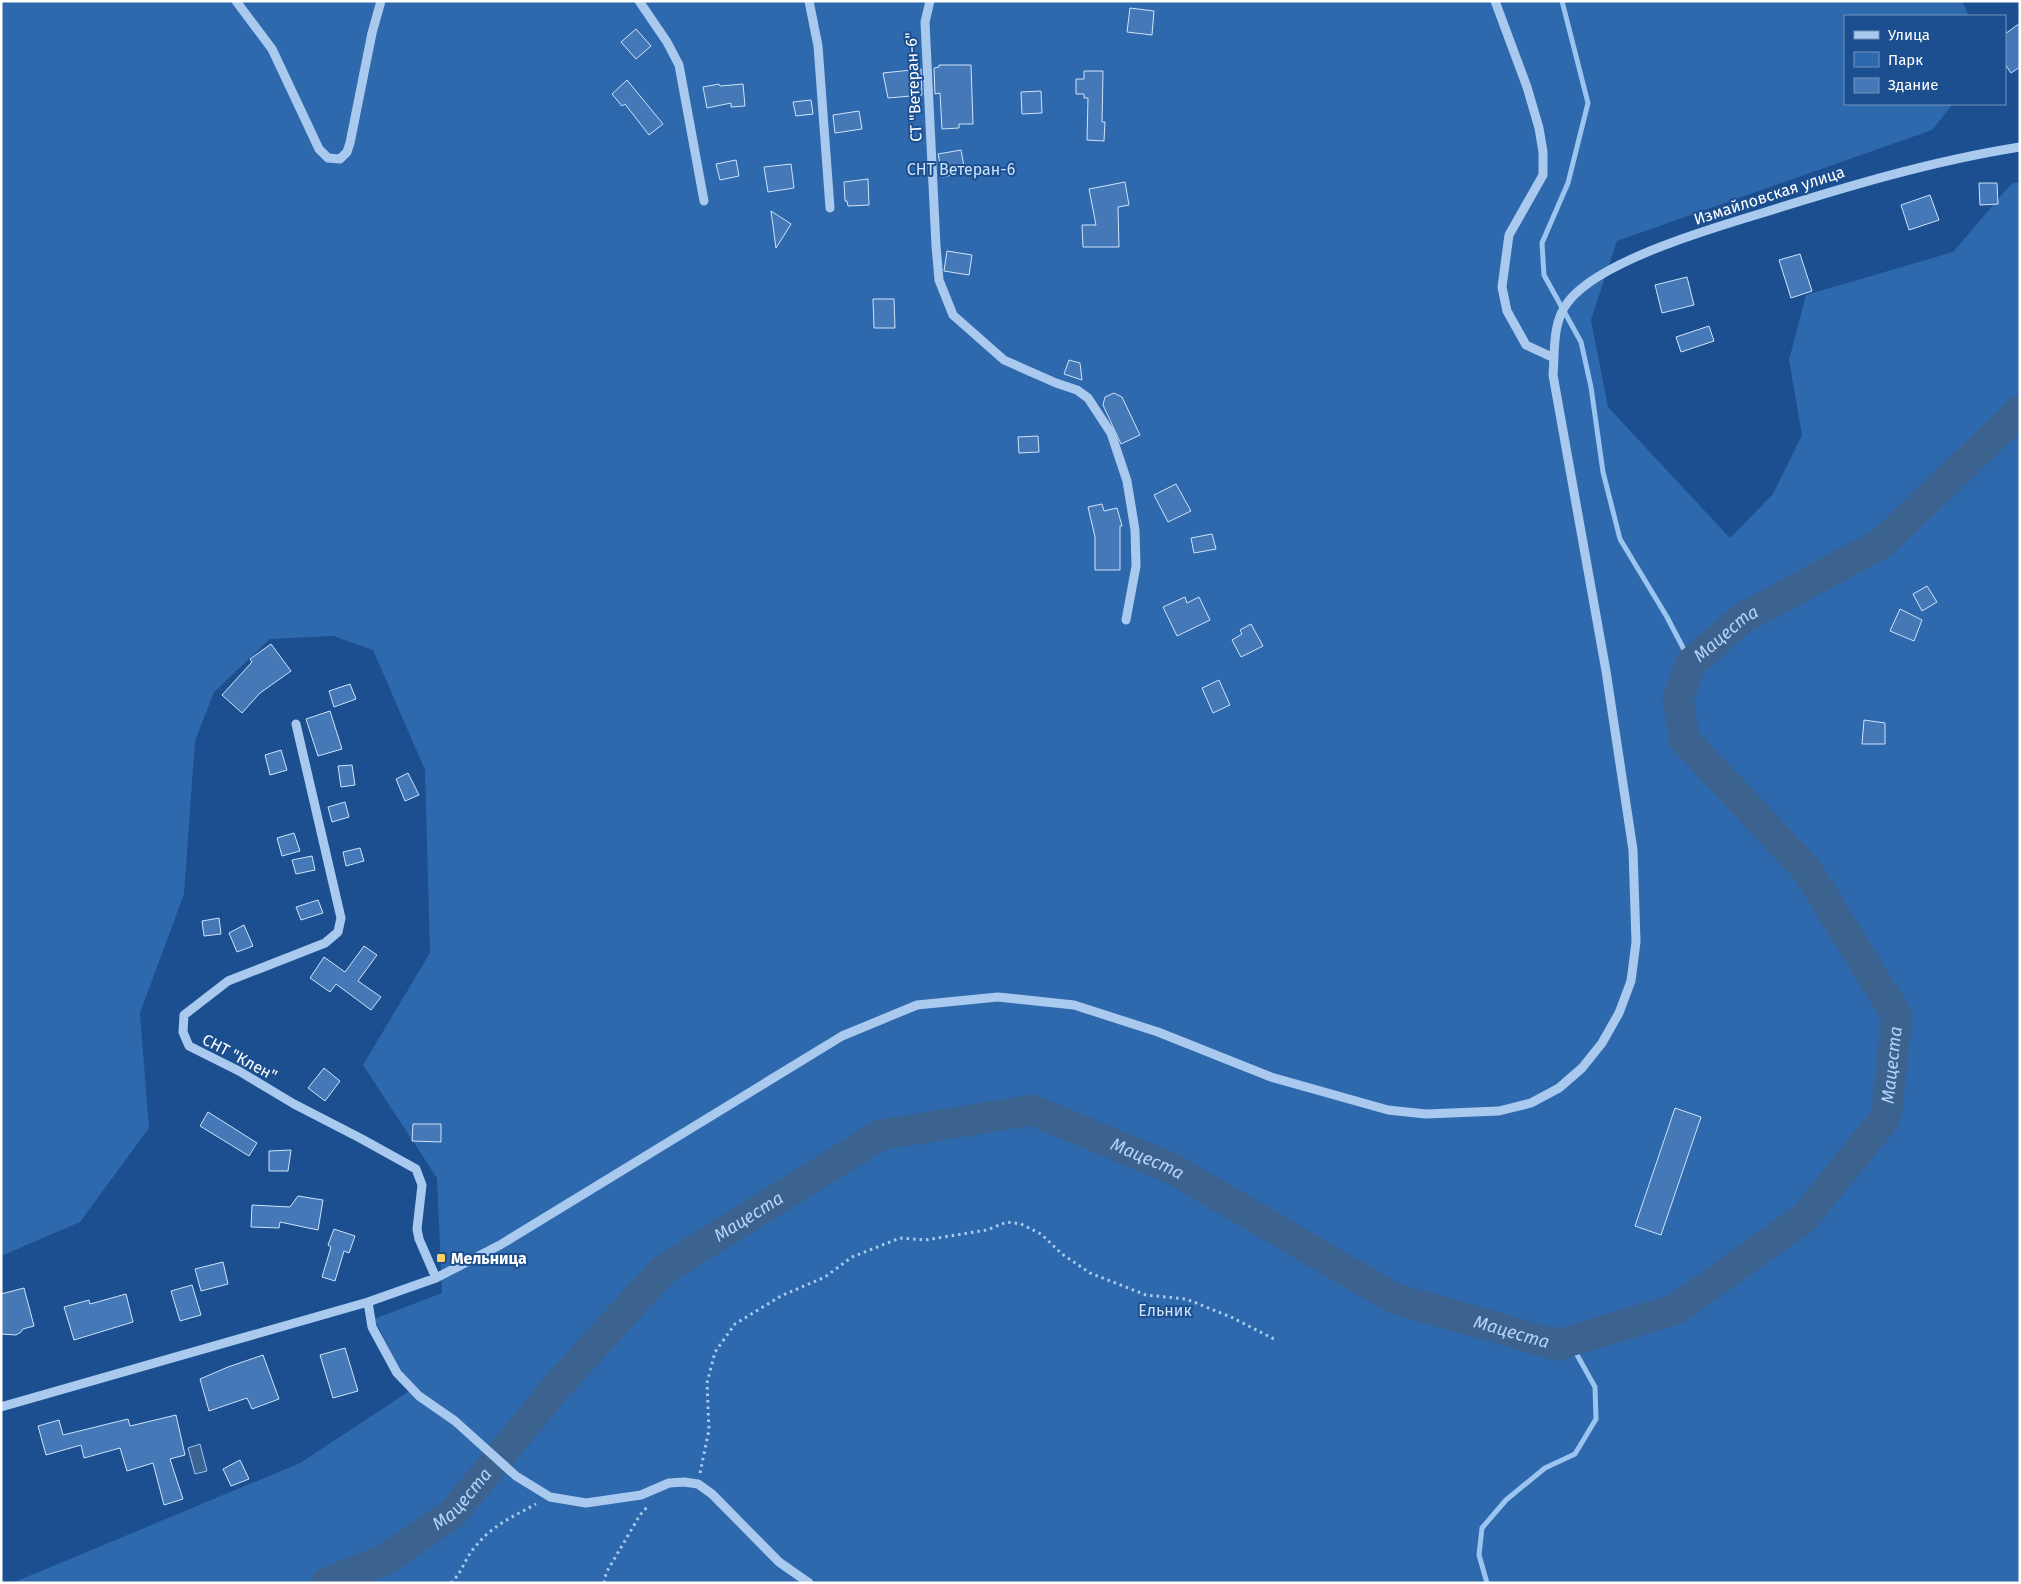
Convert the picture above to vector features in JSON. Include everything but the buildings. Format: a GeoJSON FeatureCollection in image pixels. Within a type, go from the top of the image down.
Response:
{"type":"FeatureCollection","features":[{"type":"Feature","properties":{"kind":"street"},"geometry":{"type":"LineString","coordinates":[[236,1],[272,50],[319,149],[328,158],[340,159],[347,152],[350,143],[372,33],[382,1]]}},
{"type":"Feature","properties":{"kind":"street"},"geometry":{"type":"LineString","coordinates":[[639,1],[667,42],[679,66],[704,201]]}},
{"type":"Feature","properties":{"kind":"street"},"geometry":{"type":"LineString","coordinates":[[809,1],[818,46],[830,208]]}},
{"type":"Feature","properties":{"kind":"street","name":"СТ \"Ветеран-6\""},"geometry":{"type":"LineString","coordinates":[[930,1],[925,22],[939,280],[953,315],[989,347],[1004,360],[1056,383],[1078,390],[1088,398],[1111,432],[1127,481],[1135,530],[1136,566],[1126,620]]}},
{"type":"Feature","properties":{"kind":"street"},"geometry":{"type":"LineString","coordinates":[[1496,1],[1527,87],[1539,128],[1543,152],[1543,176],[1509,235],[1502,287],[1507,311],[1526,344],[1554,358]]}},
{"type":"Feature","properties":{"kind":"street","name":"Измайловская улица"},"geometry":{"type":"LineString","coordinates":[[1,1407],[368,1302],[436,1278],[500,1246],[842,1036],[918,1005],[998,997],[1074,1004],[1158,1032],[1271,1077],[1388,1110],[1426,1114],[1498,1111],[1531,1103],[1559,1088],[1582,1068],[1602,1043],[1619,1013],[1631,981],[1636,942],[1633,850],[1606,671],[1553,375],[1560,314],[1577,291],[1622,263],[1709,229],[1860,182],[1984,152],[2020,147]]}},
{"type":"Feature","properties":{"kind":"street","name":"СНТ \"Клен\""},"geometry":{"type":"LineString","coordinates":[[296,724],[341,918],[338,932],[325,943],[228,981],[184,1015],[183,1032],[189,1046],[239,1071],[294,1104],[416,1169],[422,1185],[417,1229],[419,1239],[436,1278]]}},
{"type":"Feature","properties":{"kind":"street"},"geometry":{"type":"LineString","coordinates":[[368,1302],[372,1328],[397,1374],[419,1396],[455,1421],[516,1476],[550,1497],[586,1503],[641,1495],[669,1483],[684,1482],[698,1484],[712,1494],[779,1562],[809,1583]]}},
{"type":"Feature","properties":{"kind":"path"},"geometry":{"type":"LineString","coordinates":[[698,1484],[709,1430],[708,1383],[715,1352],[735,1324],[780,1296],[825,1277],[852,1256],[900,1238],[926,1240],[987,1230],[1008,1222],[1021,1224],[1041,1234],[1062,1254],[1090,1273],[1146,1295],[1186,1299],[1231,1317],[1276,1340]]}},
{"type":"Feature","properties":{"kind":"path"},"geometry":{"type":"LineString","coordinates":[[451,1583],[456,1578],[473,1548],[487,1533],[510,1518],[550,1497]]}},
{"type":"Feature","properties":{"kind":"path"},"geometry":{"type":"LineString","coordinates":[[604,1583],[606,1573],[615,1556],[640,1515],[652,1502]]}},
{"type":"Feature","properties":{"kind":"green space"},"geometry":{"type":"Polygon","coordinates":[[[1,1],[1962,1],[1969,15],[1844,15],[1844,105],[1952,105],[1932,130],[1617,241],[1591,320],[1608,407],[1730,538],[1773,494],[1802,435],[1789,360],[1806,295],[1953,252],[2011,184],[2020,182],[2020,1583],[12,1583],[300,1463],[411,1390],[374,1319],[442,1293],[437,1178],[363,1065],[430,953],[425,770],[373,650],[333,636],[270,639],[214,692],[195,741],[184,894],[140,1013],[149,1128],[80,1222],[1,1256],[1,1]]]}},
{"type":"Feature","properties":{"kind":"shaded area"},"geometry":{"type":"Polygon","coordinates":[[[200,1444],[207,1471],[195,1474],[188,1448],[200,1444]]]}},
{"type":"Feature","properties":{"kind":"waterway"},"geometry":{"type":"LineString","coordinates":[[1562,1],[1588,103],[1568,183],[1542,243],[1544,275],[1581,342],[1591,387],[1603,472],[1620,539],[1667,617],[1691,663]]}},
{"type":"Feature","properties":{"kind":"waterway","name":"Мацеста"},"geometry":{"type":"LineString","coordinates":[[326,1583],[386,1559],[453,1513],[559,1384],[663,1270],[880,1135],[1032,1110],[1173,1169],[1393,1298],[1557,1345],[1676,1309],[1804,1218],[1886,1117],[1897,1016],[1807,870],[1684,739],[1678,699],[1691,663],[1743,618],[1882,543],[2020,411]]}},
{"type":"Feature","properties":{"kind":"waterway"},"geometry":{"type":"LineString","coordinates":[[1487,1583],[1479,1555],[1482,1528],[1506,1500],[1545,1468],[1575,1454],[1596,1419],[1595,1387],[1576,1353],[1557,1345]]}},
{"type":"Feature","properties":{"kind":"place","name":"Мельница"},"geometry":{"type":"Point","coordinates":[441,1258]}},
{"type":"Feature","properties":{"kind":"park label","name":"СНТ Ветеран-6"},"geometry":{"type":"Point","coordinates":[961,169]}},
{"type":"Feature","properties":{"kind":"park label","name":"Ельник"},"geometry":{"type":"Point","coordinates":[1165,1310]}}]}
